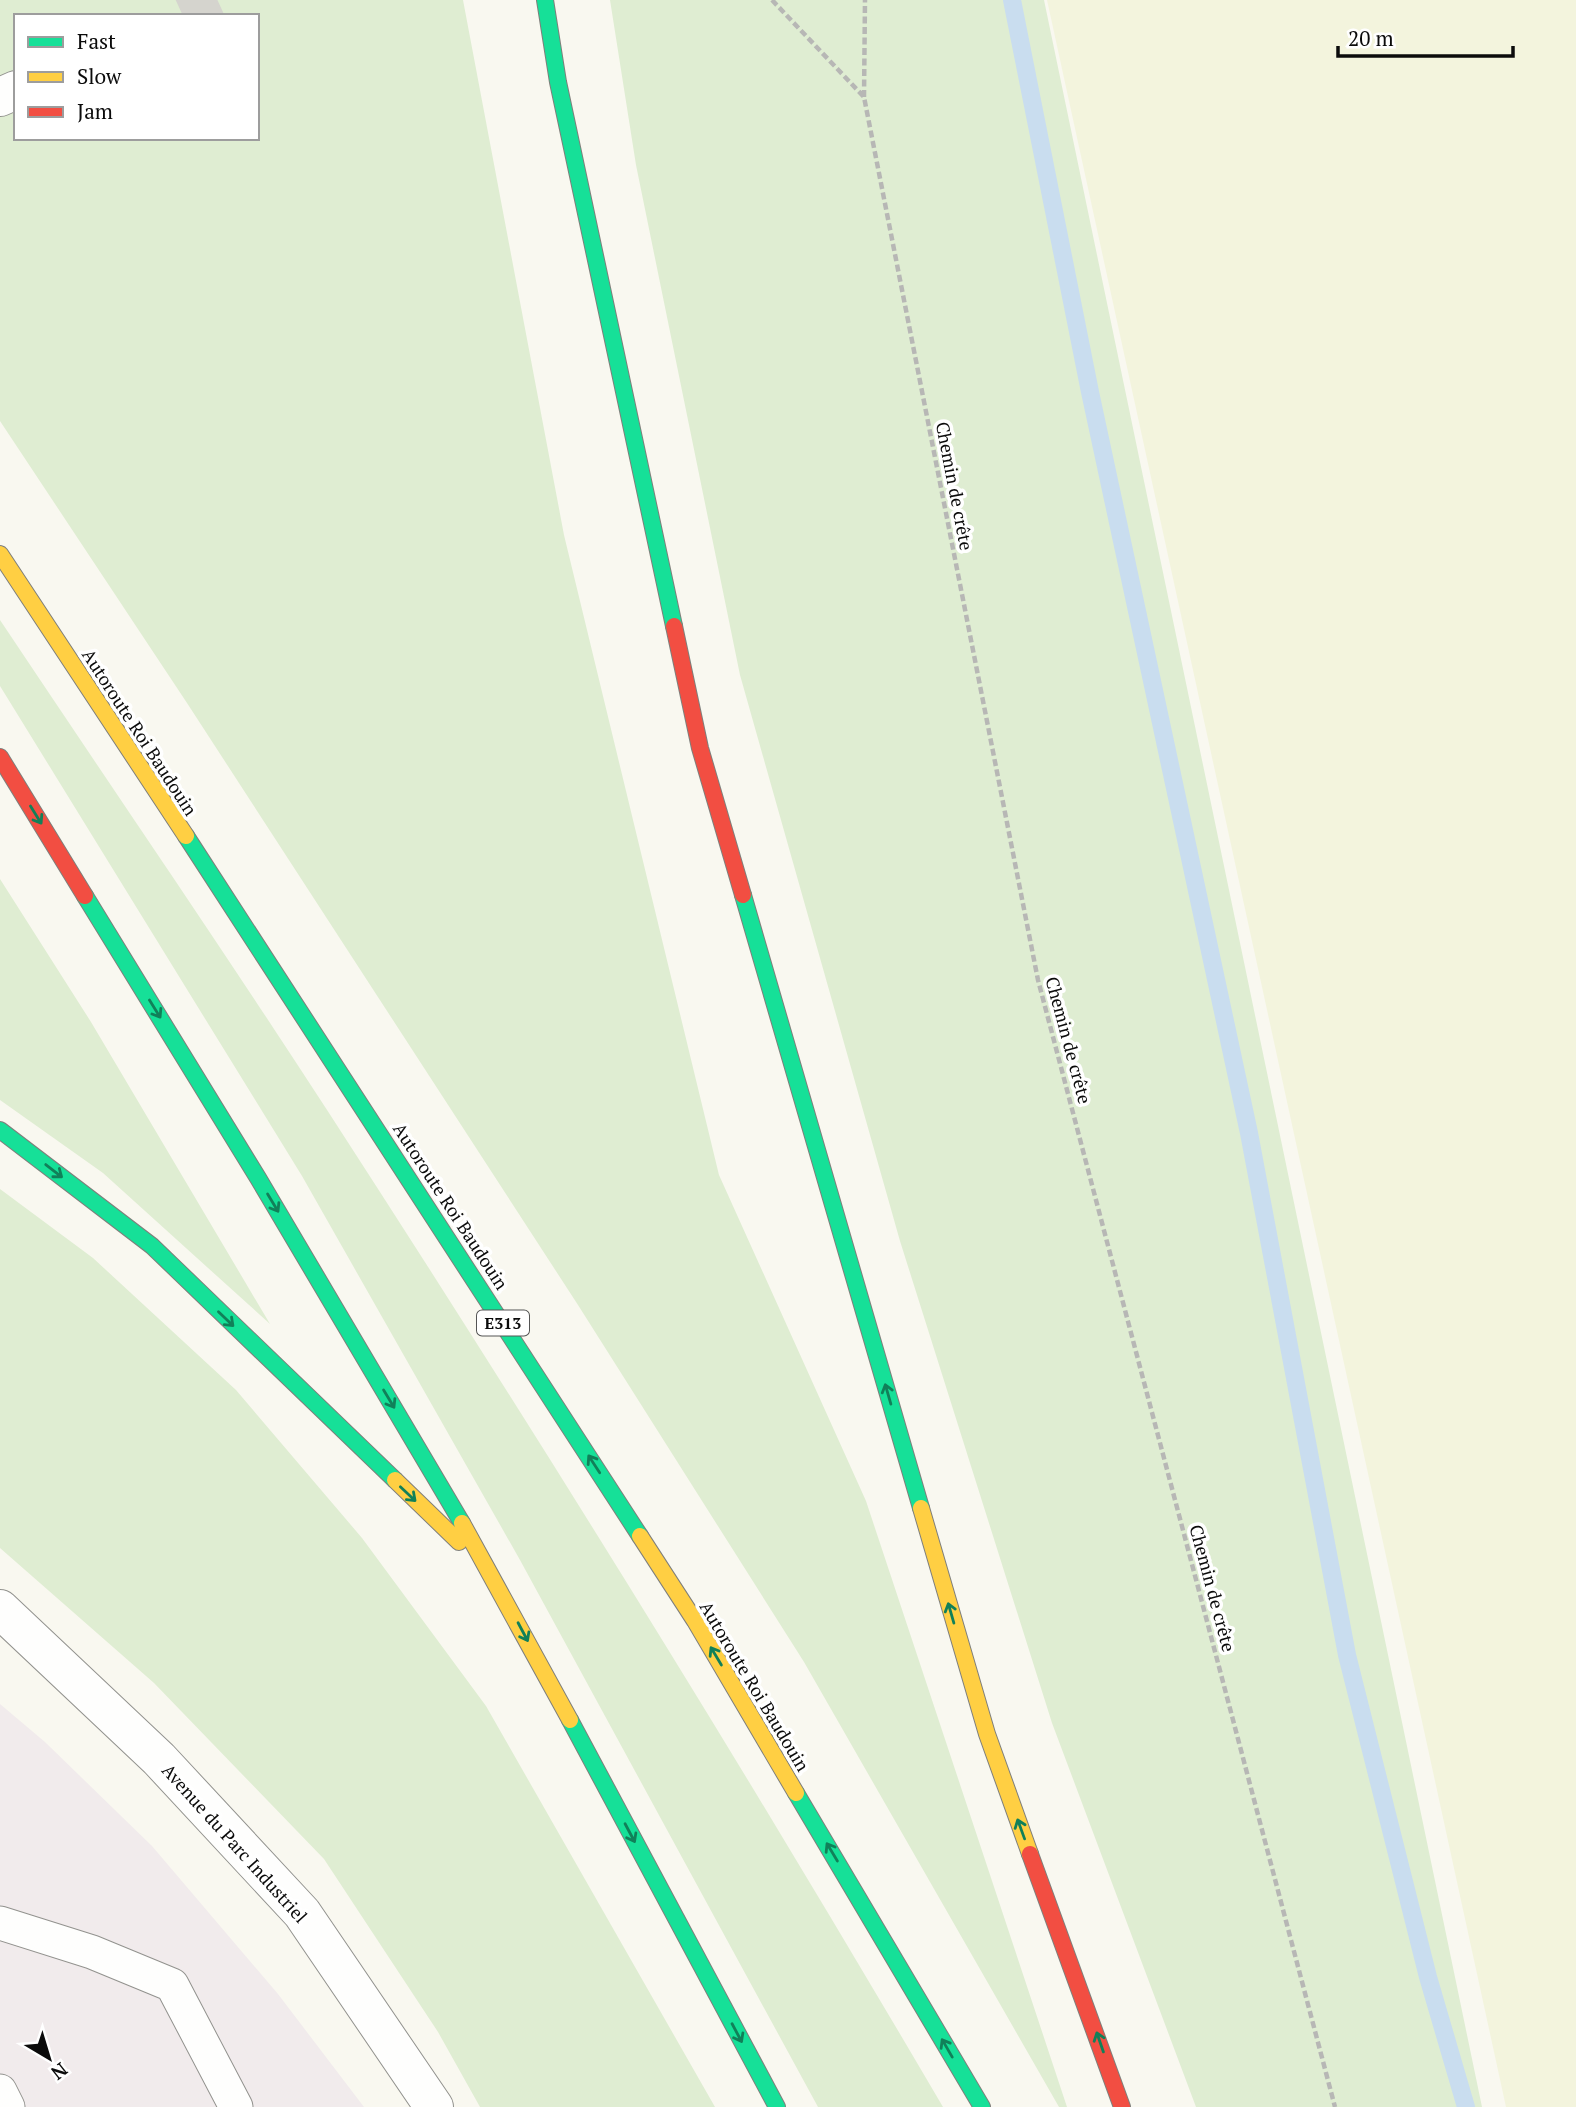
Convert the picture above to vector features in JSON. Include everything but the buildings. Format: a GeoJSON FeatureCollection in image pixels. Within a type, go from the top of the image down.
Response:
{"type":"FeatureCollection","features":[{"type":"Feature","properties":{"kind":"highway"},"geometry":{"type":"LineString","coordinates":[[545,0],[560,96],[700,748],[987,1734],[1122,2107]]}},
{"type":"Feature","properties":{"kind":"highway","name":"Autoroute Roi Baudouin"},"geometry":{"type":"LineString","coordinates":[[0,554],[352,1087],[695,1621],[982,2107]]}},
{"type":"Feature","properties":{"kind":"highway"},"geometry":{"type":"LineString","coordinates":[[0,757],[258,1178],[491,1572],[777,2107]]}},
{"type":"Feature","properties":{"kind":"highway"},"geometry":{"type":"LineString","coordinates":[[0,1130],[152,1246],[324,1415],[491,1572]]}},
{"type":"Feature","properties":{"kind":"street","name":"Avenue du Parc Industriel"},"geometry":{"type":"LineString","coordinates":[[0,1609],[159,1759],[302,1913],[434,2107]]}},
{"type":"Feature","properties":{"kind":"lane"},"geometry":{"type":"LineString","coordinates":[[0,1923],[92,1952],[172,1985],[236,2107]]}},
{"type":"Feature","properties":{"kind":"lane"},"geometry":{"type":"LineString","coordinates":[[0,2091],[8,2107]]}},
{"type":"Feature","properties":{"kind":"path"},"geometry":{"type":"LineString","coordinates":[[772,0],[864,97]]}},
{"type":"Feature","properties":{"kind":"path","name":"Chemin de crête"},"geometry":{"type":"LineString","coordinates":[[865,0],[864,97],[1038,980],[1335,2107]]}},
{"type":"Feature","properties":{"kind":"shaded area"},"geometry":{"type":"Polygon","coordinates":[[[0,1704],[45,1742],[152,1846],[278,1994],[364,2107],[0,2107],[0,1704]]]}},
{"type":"Feature","properties":{"kind":"green space"},"geometry":{"type":"Polygon","coordinates":[[[0,0],[463,0],[564,535],[719,1175],[866,1501],[1067,2107],[1059,2107],[804,1662],[578,1305],[187,703],[0,421],[0,0]]]}},
{"type":"Feature","properties":{"kind":"green space"},"geometry":{"type":"Polygon","coordinates":[[[610,0],[1044,0],[1482,2107],[1196,2107],[1052,1723],[900,1241],[740,675],[636,165],[610,0]]]}},
{"type":"Feature","properties":{"kind":"green space"},"geometry":{"type":"Polygon","coordinates":[[[1047,0],[1576,0],[1576,2107],[1506,2107],[1047,0]]]}},
{"type":"Feature","properties":{"kind":"green space"},"geometry":{"type":"Polygon","coordinates":[[[0,620],[289,1051],[487,1359],[718,1731],[943,2107],[818,2107],[520,1560],[302,1176],[0,686],[0,620]]]}},
{"type":"Feature","properties":{"kind":"green space"},"geometry":{"type":"Polygon","coordinates":[[[0,879],[91,1022],[270,1324],[103,1173],[0,1100],[0,879]]]}},
{"type":"Feature","properties":{"kind":"green space"},"geometry":{"type":"Polygon","coordinates":[[[0,1189],[93,1258],[236,1390],[362,1538],[486,1706],[715,2107],[480,2107],[438,2032],[324,1859],[154,1683],[0,1548],[0,1189]]]}},
{"type":"Feature","properties":{"kind":"waterway"},"geometry":{"type":"LineString","coordinates":[[1012,0],[1090,392],[1249,1133],[1347,1655],[1428,1977],[1466,2107]]}},
{"type":"Feature","properties":{"kind":"tunnel"},"geometry":{"type":"LineString","coordinates":[[187,14],[218,0]]}},
{"type":"Feature","properties":{"kind":"traffic: fast"},"geometry":{"type":"LineString","coordinates":[[545,0],[558,82],[674,626]]}},
{"type":"Feature","properties":{"kind":"traffic: fast"},"geometry":{"type":"LineString","coordinates":[[186,836],[640,1536]]}},
{"type":"Feature","properties":{"kind":"traffic: fast"},"geometry":{"type":"LineString","coordinates":[[743,895],[921,1508]]}},
{"type":"Feature","properties":{"kind":"traffic: fast"},"geometry":{"type":"LineString","coordinates":[[85,896],[258,1178],[462,1523]]}},
{"type":"Feature","properties":{"kind":"traffic: fast"},"geometry":{"type":"LineString","coordinates":[[0,1130],[152,1246],[395,1480]]}},
{"type":"Feature","properties":{"kind":"traffic: fast"},"geometry":{"type":"LineString","coordinates":[[570,1720],[777,2107]]}},
{"type":"Feature","properties":{"kind":"traffic: fast"},"geometry":{"type":"LineString","coordinates":[[796,1793],[982,2107]]}},
{"type":"Feature","properties":{"kind":"traffic: slow"},"geometry":{"type":"LineString","coordinates":[[0,554],[186,836]]}},
{"type":"Feature","properties":{"kind":"traffic: slow"},"geometry":{"type":"LineString","coordinates":[[395,1480],[459,1542]]}},
{"type":"Feature","properties":{"kind":"traffic: slow"},"geometry":{"type":"LineString","coordinates":[[921,1508],[987,1734],[1030,1854]]}},
{"type":"Feature","properties":{"kind":"traffic: slow"},"geometry":{"type":"LineString","coordinates":[[462,1523],[570,1720]]}},
{"type":"Feature","properties":{"kind":"traffic: slow"},"geometry":{"type":"LineString","coordinates":[[640,1536],[695,1621],[796,1793]]}},
{"type":"Feature","properties":{"kind":"traffic: jam"},"geometry":{"type":"LineString","coordinates":[[674,626],[700,748],[743,895]]}},
{"type":"Feature","properties":{"kind":"traffic: jam"},"geometry":{"type":"LineString","coordinates":[[0,757],[85,896]]}},
{"type":"Feature","properties":{"kind":"traffic: jam"},"geometry":{"type":"LineString","coordinates":[[1030,1854],[1122,2107]]}}]}
